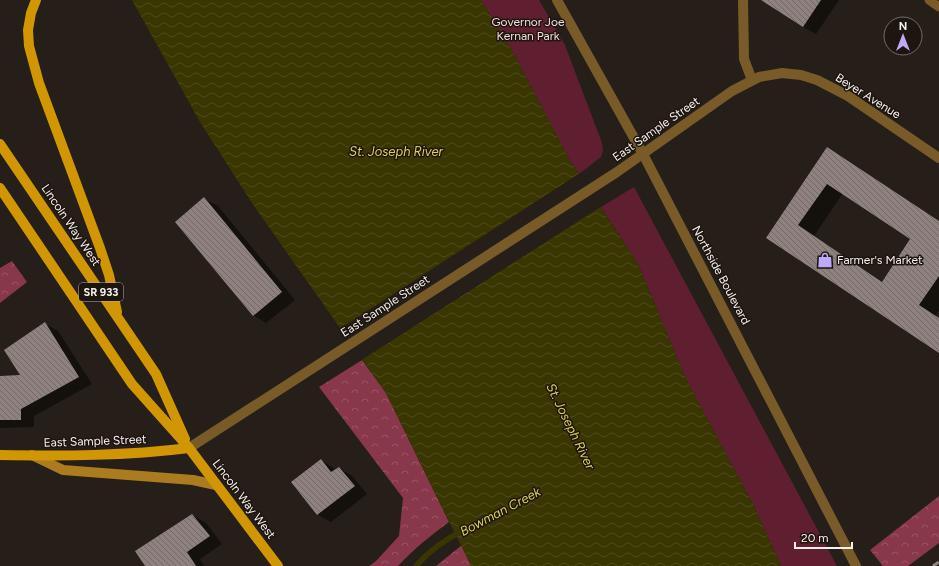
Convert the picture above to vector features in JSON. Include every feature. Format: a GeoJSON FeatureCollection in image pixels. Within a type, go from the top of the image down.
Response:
{"type":"FeatureCollection","features":[{"type":"Feature","properties":{"kind":"main road"},"geometry":{"type":"LineString","coordinates":[[36,0],[31,13],[28,30],[29,46],[38,83],[100,248],[109,275],[118,318]]}},
{"type":"Feature","properties":{"kind":"main road","name":"Lincoln Way West"},"geometry":{"type":"LineString","coordinates":[[0,144],[156,374],[189,448]]}},
{"type":"Feature","properties":{"kind":"main road","name":"Lincoln Way West"},"geometry":{"type":"LineString","coordinates":[[0,188],[132,384],[189,448],[278,566]]}},
{"type":"Feature","properties":{"kind":"main road","name":"East Sample Street"},"geometry":{"type":"LineString","coordinates":[[0,455],[116,454],[158,452],[189,448]]}},
{"type":"Feature","properties":{"kind":"main road"},"geometry":{"type":"LineString","coordinates":[[32,455],[63,470],[177,479],[216,485]]}},
{"type":"Feature","properties":{"kind":"street","name":"Northside Boulevard"},"geometry":{"type":"LineString","coordinates":[[557,0],[643,154],[746,350],[856,566]]}},
{"type":"Feature","properties":{"kind":"street"},"geometry":{"type":"LineString","coordinates":[[743,0],[744,59],[752,80]]}},
{"type":"Feature","properties":{"kind":"street","name":"Beyer Avenue"},"geometry":{"type":"LineString","coordinates":[[752,80],[759,77],[782,73],[801,75],[817,80],[848,96],[939,158]]}},
{"type":"Feature","properties":{"kind":"street","name":"East Sample Street"},"geometry":{"type":"LineString","coordinates":[[189,448],[617,172],[732,91],[752,80]]}},
{"type":"Feature","properties":{"kind":"lane"},"geometry":{"type":"LineString","coordinates":[[929,0],[939,7]]}},
{"type":"Feature","properties":{"kind":"green space","name":"Governor Joe Kernan Park"},"geometry":{"type":"Polygon","coordinates":[[[481,0],[539,0],[565,45],[602,143],[603,150],[601,157],[579,174],[568,157],[514,54],[481,0]]]}},
{"type":"Feature","properties":{"kind":"green space"},"geometry":{"type":"Polygon","coordinates":[[[634,187],[837,566],[781,566],[754,506],[686,379],[639,266],[601,207],[634,187]]]}},
{"type":"Feature","properties":{"kind":"green space"},"geometry":{"type":"Polygon","coordinates":[[[12,261],[27,282],[0,303],[0,268],[12,261]]]}},
{"type":"Feature","properties":{"kind":"green space"},"geometry":{"type":"Polygon","coordinates":[[[362,360],[386,393],[449,522],[423,542],[398,566],[369,566],[376,561],[399,536],[403,498],[319,387],[362,360]]]}},
{"type":"Feature","properties":{"kind":"green space"},"geometry":{"type":"Polygon","coordinates":[[[939,496],[939,543],[908,566],[883,566],[870,550],[939,496]]]}},
{"type":"Feature","properties":{"kind":"green space"},"geometry":{"type":"Polygon","coordinates":[[[462,545],[471,566],[436,566],[462,545]]]}},
{"type":"Feature","properties":{"kind":"water","name":"St. Joseph River"},"geometry":{"type":"Polygon","coordinates":[[[132,0],[481,0],[514,54],[568,157],[639,266],[686,379],[754,506],[781,566],[471,566],[386,393],[254,206],[200,122],[132,0]]]}},
{"type":"Feature","properties":{"kind":"pier"},"geometry":{"type":"Polygon","coordinates":[[[580,173],[602,206],[360,361],[338,330],[580,173]]]}},
{"type":"Feature","properties":{"kind":"building"},"geometry":{"type":"Polygon","coordinates":[[[761,0],[821,0],[803,27],[761,0]]]}},
{"type":"Feature","properties":{"kind":"building","name":"Farmer's Market"},"geometry":{"type":"Polygon","coordinates":[[[827,147],[939,221],[939,276],[919,305],[939,318],[939,353],[766,238],[827,147]],[[827,184],[798,225],[882,282],[910,239],[827,184]]]}},
{"type":"Feature","properties":{"kind":"building"},"geometry":{"type":"Polygon","coordinates":[[[204,197],[282,292],[253,316],[175,222],[204,197]]]}},
{"type":"Feature","properties":{"kind":"building"},"geometry":{"type":"Polygon","coordinates":[[[45,322],[79,377],[21,409],[21,420],[0,420],[0,376],[20,375],[4,350],[45,322]]]}},
{"type":"Feature","properties":{"kind":"building"},"geometry":{"type":"Polygon","coordinates":[[[321,459],[331,472],[339,467],[355,486],[317,515],[291,482],[321,459]]]}},
{"type":"Feature","properties":{"kind":"building"},"geometry":{"type":"Polygon","coordinates":[[[192,514],[210,536],[187,552],[196,566],[145,566],[135,551],[192,514]]]}},
{"type":"Feature","properties":{"kind":"waterway","name":"Bowman Creek"},"geometry":{"type":"LineString","coordinates":[[416,566],[437,546],[462,531]]}},
{"type":"Feature","properties":{"kind":"railway"},"geometry":{"type":"LineString","coordinates":[[933,566],[939,562]]}},
{"type":"Feature","properties":{"kind":"place","name":"Farmer's Market"},"geometry":{"type":"Point","coordinates":[825,260]}}]}
